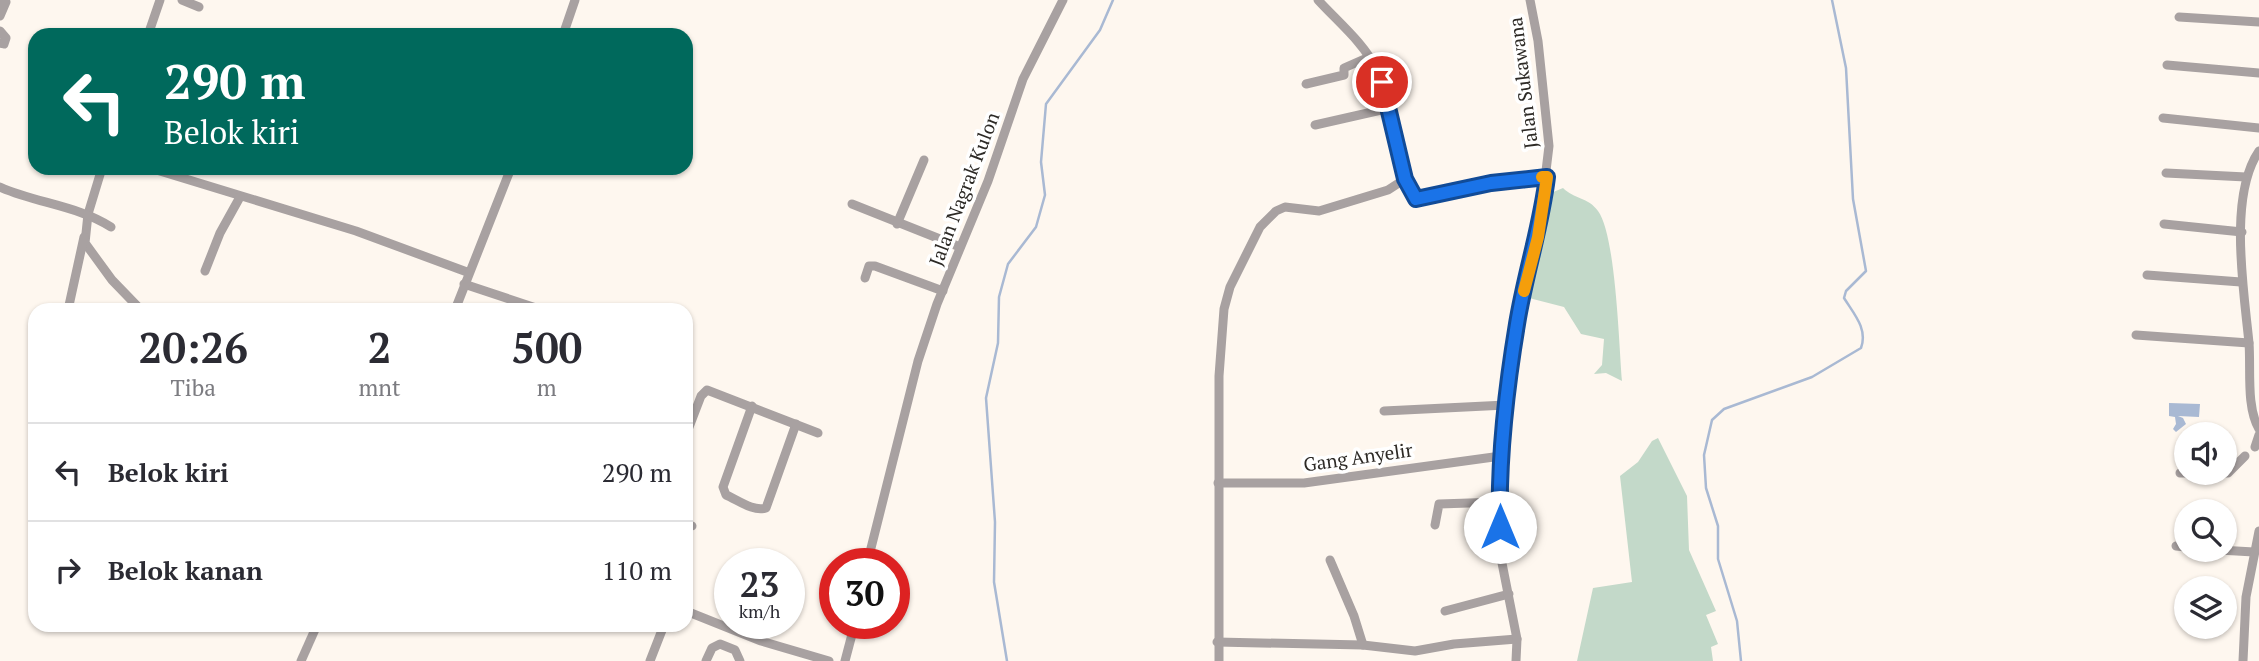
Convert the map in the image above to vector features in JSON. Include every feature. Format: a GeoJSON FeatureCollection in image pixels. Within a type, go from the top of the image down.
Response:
{"type":"FeatureCollection","features":[{"type":"Feature","properties":{"kind":"street"},"geometry":{"type":"LineString","coordinates":[[0,16],[6,2],[2,0]]}},
{"type":"Feature","properties":{"kind":"street"},"geometry":{"type":"LineString","coordinates":[[150,28],[160,0]]}},
{"type":"Feature","properties":{"kind":"street"},"geometry":{"type":"LineString","coordinates":[[182,0],[199,7]]}},
{"type":"Feature","properties":{"kind":"street"},"geometry":{"type":"LineString","coordinates":[[565,28],[575,0]]}},
{"type":"Feature","properties":{"kind":"street","name":"Jalan Nagrak Kulon"},"geometry":{"type":"LineString","coordinates":[[871,548],[923,345],[988,181],[1023,79],[1063,0]]}},
{"type":"Feature","properties":{"kind":"street"},"geometry":{"type":"LineString","coordinates":[[1318,0],[1369,57],[1378,71],[1390,108],[1405,179],[1417,199],[1491,183],[1547,177]]}},
{"type":"Feature","properties":{"kind":"street","name":"Jalan Sukawana"},"geometry":{"type":"LineString","coordinates":[[1516,661],[1517,639],[1502,558],[1499,502],[1501,456],[1517,324],[1538,237],[1547,177],[1548,125],[1530,0]]}},
{"type":"Feature","properties":{"kind":"street"},"geometry":{"type":"LineString","coordinates":[[2179,17],[2259,22]]}},
{"type":"Feature","properties":{"kind":"street"},"geometry":{"type":"LineString","coordinates":[[0,31],[6,38],[4,44],[0,43]]}},
{"type":"Feature","properties":{"kind":"street"},"geometry":{"type":"LineString","coordinates":[[1306,84],[1344,75],[1344,68],[1369,57]]}},
{"type":"Feature","properties":{"kind":"street"},"geometry":{"type":"LineString","coordinates":[[2167,65],[2259,73]]}},
{"type":"Feature","properties":{"kind":"street"},"geometry":{"type":"LineString","coordinates":[[1315,125],[1390,108]]}},
{"type":"Feature","properties":{"kind":"street"},"geometry":{"type":"LineString","coordinates":[[2164,118],[2259,128]]}},
{"type":"Feature","properties":{"kind":"street"},"geometry":{"type":"LineString","coordinates":[[2259,151],[2246,177],[2241,282],[2254,416],[2259,429]]}},
{"type":"Feature","properties":{"kind":"street"},"geometry":{"type":"LineString","coordinates":[[897,224],[924,160]]}},
{"type":"Feature","properties":{"kind":"street"},"geometry":{"type":"LineString","coordinates":[[2166,173],[2246,177]]}},
{"type":"Feature","properties":{"kind":"street"},"geometry":{"type":"LineString","coordinates":[[70,303],[88,214],[100,175]]}},
{"type":"Feature","properties":{"kind":"street"},"geometry":{"type":"LineString","coordinates":[[172,175],[356,231],[467,272]]}},
{"type":"Feature","properties":{"kind":"street"},"geometry":{"type":"LineString","coordinates":[[457,303],[467,272],[509,175]]}},
{"type":"Feature","properties":{"kind":"street"},"geometry":{"type":"LineString","coordinates":[[1219,661],[1219,376],[1224,309],[1243,258],[1260,227],[1280,208],[1315,212],[1388,190],[1405,179]]}},
{"type":"Feature","properties":{"kind":"street"},"geometry":{"type":"LineString","coordinates":[[0,187],[47,205],[88,214],[111,227]]}},
{"type":"Feature","properties":{"kind":"street"},"geometry":{"type":"LineString","coordinates":[[205,271],[220,233],[240,197]]}},
{"type":"Feature","properties":{"kind":"street"},"geometry":{"type":"LineString","coordinates":[[852,204],[960,247]]}},
{"type":"Feature","properties":{"kind":"street"},"geometry":{"type":"LineString","coordinates":[[2164,224],[2242,232]]}},
{"type":"Feature","properties":{"kind":"street"},"geometry":{"type":"LineString","coordinates":[[84,237],[91,255],[135,303]]}},
{"type":"Feature","properties":{"kind":"street"},"geometry":{"type":"LineString","coordinates":[[865,278],[869,266],[875,266],[943,291]]}},
{"type":"Feature","properties":{"kind":"street"},"geometry":{"type":"LineString","coordinates":[[2147,275],[2241,282]]}},
{"type":"Feature","properties":{"kind":"street"},"geometry":{"type":"LineString","coordinates":[[464,284],[521,303]]}},
{"type":"Feature","properties":{"kind":"street"},"geometry":{"type":"LineString","coordinates":[[2136,335],[2249,343]]}},
{"type":"Feature","properties":{"kind":"street"},"geometry":{"type":"LineString","coordinates":[[693,418],[704,391],[710,391],[818,433]]}},
{"type":"Feature","properties":{"kind":"street"},"geometry":{"type":"LineString","coordinates":[[1384,411],[1506,405]]}},
{"type":"Feature","properties":{"kind":"street"},"geometry":{"type":"LineString","coordinates":[[752,406],[723,486],[726,495],[748,506],[760,510],[766,508],[796,424]]}},
{"type":"Feature","properties":{"kind":"street"},"geometry":{"type":"LineString","coordinates":[[2255,447],[2259,435]]}},
{"type":"Feature","properties":{"kind":"street","name":"Gang Anyelir"},"geometry":{"type":"LineString","coordinates":[[1219,483],[1304,483],[1501,456]]}},
{"type":"Feature","properties":{"kind":"street"},"geometry":{"type":"LineString","coordinates":[[2237,464],[2245,456]]}},
{"type":"Feature","properties":{"kind":"street"},"geometry":{"type":"LineString","coordinates":[[1435,525],[1439,504],[1499,502]]}},
{"type":"Feature","properties":{"kind":"street"},"geometry":{"type":"LineString","coordinates":[[2243,661],[2246,597],[2259,531]]}},
{"type":"Feature","properties":{"kind":"street"},"geometry":{"type":"LineString","coordinates":[[2237,551],[2254,552]]}},
{"type":"Feature","properties":{"kind":"street"},"geometry":{"type":"LineString","coordinates":[[1330,560],[1354,615],[1363,645]]}},
{"type":"Feature","properties":{"kind":"street"},"geometry":{"type":"LineString","coordinates":[[1445,611],[1509,594]]}},
{"type":"Feature","properties":{"kind":"street"},"geometry":{"type":"LineString","coordinates":[[693,614],[761,640],[829,661]]}},
{"type":"Feature","properties":{"kind":"street"},"geometry":{"type":"LineString","coordinates":[[302,661],[314,632]]}},
{"type":"Feature","properties":{"kind":"street"},"geometry":{"type":"LineString","coordinates":[[650,661],[661,632]]}},
{"type":"Feature","properties":{"kind":"street"},"geometry":{"type":"LineString","coordinates":[[845,661],[851,639]]}},
{"type":"Feature","properties":{"kind":"street"},"geometry":{"type":"LineString","coordinates":[[1217,642],[1363,645],[1415,651],[1454,644],[1517,639]]}},
{"type":"Feature","properties":{"kind":"street"},"geometry":{"type":"LineString","coordinates":[[706,661],[712,648],[720,644],[735,650],[740,661]]}},
{"type":"Feature","properties":{"kind":"green space"},"geometry":{"type":"Polygon","coordinates":[[[1563,188],[1594,206],[1604,224],[1613,266],[1622,381],[1606,373],[1594,374],[1602,365],[1604,339],[1581,334],[1564,307],[1529,298],[1551,193],[1563,188]]]}},
{"type":"Feature","properties":{"kind":"green space"},"geometry":{"type":"Polygon","coordinates":[[[1658,438],[1687,496],[1689,550],[1716,611],[1706,615],[1718,644],[1711,647],[1713,661],[1577,661],[1593,588],[1632,582],[1620,476],[1638,462],[1652,441],[1658,438]]]}},
{"type":"Feature","properties":{"kind":"water"},"geometry":{"type":"Polygon","coordinates":[[[2169,403],[2200,404],[2199,417],[2178,416],[2185,422],[2176,422],[2175,417],[2169,416],[2169,403]]]}},
{"type":"Feature","properties":{"kind":"waterway"},"geometry":{"type":"LineString","coordinates":[[1007,661],[994,582],[995,522],[986,398],[998,343],[999,297],[1008,264],[1036,227],[1045,195],[1041,162],[1046,104],[1100,30],[1113,0]]}},
{"type":"Feature","properties":{"kind":"waterway"},"geometry":{"type":"LineString","coordinates":[[1741,661],[1737,621],[1718,559],[1718,526],[1706,488],[1704,455],[1712,420],[1724,409],[1812,377],[1861,348],[1863,341],[1859,322],[1844,298],[1846,291],[1866,271],[1853,199],[1846,68],[1832,0]]}},
{"type":"Feature","properties":{"kind":"slow traffic"},"geometry":{"type":"LineString","coordinates":[[1524,291],[1543,209],[1547,177],[1542,177]]}},
{"type":"Feature","properties":{"kind":"route"},"geometry":{"type":"LineString","coordinates":[[1382,82],[1393,118],[1405,179],[1416,199],[1491,183],[1547,177],[1538,237],[1517,324],[1506,405],[1501,456],[1500,527]]}}]}
